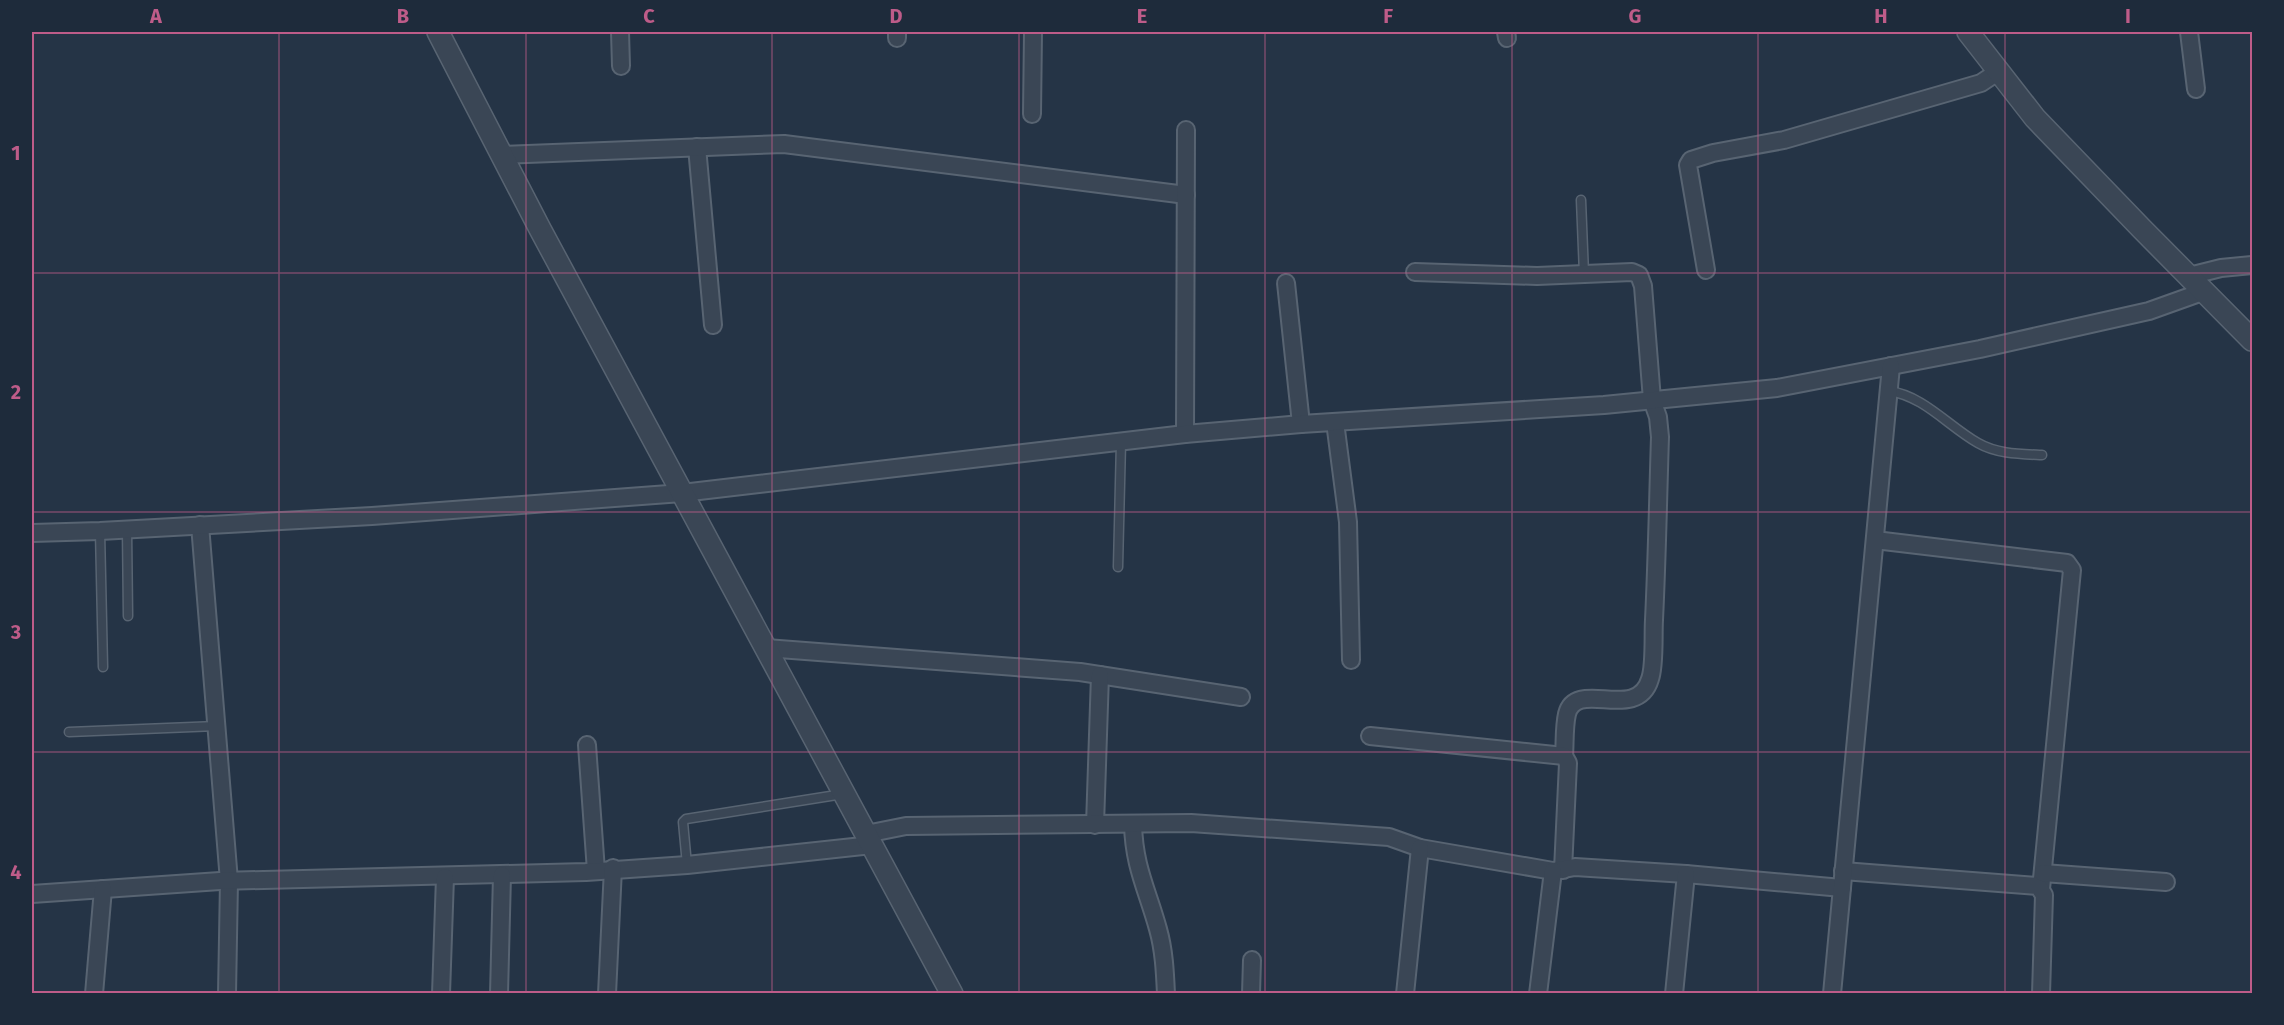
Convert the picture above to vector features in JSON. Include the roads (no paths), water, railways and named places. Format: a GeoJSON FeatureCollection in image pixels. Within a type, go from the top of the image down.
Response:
{"type":"FeatureCollection","features":[{"type":"Feature","properties":{"kind":"street"},"geometry":{"type":"LineString","coordinates":[[438,32],[682,493],[952,993]]}},
{"type":"Feature","properties":{"kind":"street"},"geometry":{"type":"LineString","coordinates":[[620,32],[621,66]]}},
{"type":"Feature","properties":{"kind":"street"},"geometry":{"type":"LineString","coordinates":[[1032,114],[1033,32]]}},
{"type":"Feature","properties":{"kind":"street"},"geometry":{"type":"LineString","coordinates":[[1968,32],[2035,118],[2142,230],[2253,340]]}},
{"type":"Feature","properties":{"kind":"street"},"geometry":{"type":"LineString","coordinates":[[2188,32],[2196,89]]}},
{"type":"Feature","properties":{"kind":"street"},"geometry":{"type":"LineString","coordinates":[[1706,270],[1688,165],[1690,160],[1713,153],[1784,140],[1981,83],[1999,71]]}},
{"type":"Feature","properties":{"kind":"street"},"geometry":{"type":"LineString","coordinates":[[1185,434],[1186,130]]}},
{"type":"Feature","properties":{"kind":"street"},"geometry":{"type":"LineString","coordinates":[[502,155],[784,144],[1186,195]]}},
{"type":"Feature","properties":{"kind":"street"},"geometry":{"type":"LineString","coordinates":[[697,147],[713,325]]}},
{"type":"Feature","properties":{"kind":"street"},"geometry":{"type":"LineString","coordinates":[[2189,276],[2221,268],[2253,265]]}},
{"type":"Feature","properties":{"kind":"street"},"geometry":{"type":"LineString","coordinates":[[1415,272],[1538,276],[1632,272],[1639,275],[1643,286],[1652,400],[1658,417],[1660,437],[1656,578],[1650,680],[1641,694],[1627,701],[1590,698],[1573,704],[1567,713],[1564,756],[1568,763],[1558,870],[1538,993]]}},
{"type":"Feature","properties":{"kind":"street"},"geometry":{"type":"LineString","coordinates":[[1286,283],[1301,424]]}},
{"type":"Feature","properties":{"kind":"street"},"geometry":{"type":"LineString","coordinates":[[32,533],[372,516],[682,493],[1185,434],[1652,400],[1777,388],[1980,349],[2149,311],[2205,291]]}},
{"type":"Feature","properties":{"kind":"street"},"geometry":{"type":"LineString","coordinates":[[1832,993],[1891,366]]}},
{"type":"Feature","properties":{"kind":"street"},"geometry":{"type":"LineString","coordinates":[[1335,422],[1348,522],[1352,660]]}},
{"type":"Feature","properties":{"kind":"street"},"geometry":{"type":"LineString","coordinates":[[200,525],[229,881],[227,993]]}},
{"type":"Feature","properties":{"kind":"street"},"geometry":{"type":"LineString","coordinates":[[1875,540],[2067,563],[2072,570],[2042,881],[2044,895],[2041,993]]}},
{"type":"Feature","properties":{"kind":"street"},"geometry":{"type":"LineString","coordinates":[[766,648],[1100,675],[1241,697]]}},
{"type":"Feature","properties":{"kind":"street"},"geometry":{"type":"LineString","coordinates":[[1095,825],[1100,675]]}},
{"type":"Feature","properties":{"kind":"street"},"geometry":{"type":"LineString","coordinates":[[1370,736],[1564,756]]}},
{"type":"Feature","properties":{"kind":"street"},"geometry":{"type":"LineString","coordinates":[[588,745],[605,869],[607,993]]}},
{"type":"Feature","properties":{"kind":"street"},"geometry":{"type":"LineString","coordinates":[[32,894],[229,881],[445,877],[687,865],[869,839],[906,826],[1191,823],[1389,837],[1420,848],[1558,870],[1575,867],[1686,874],[1842,888]]}},
{"type":"Feature","properties":{"kind":"street"},"geometry":{"type":"LineString","coordinates":[[1134,824],[1134,848],[1138,871],[1158,929],[1163,954],[1166,993]]}},
{"type":"Feature","properties":{"kind":"street"},"geometry":{"type":"LineString","coordinates":[[1405,993],[1420,848]]}},
{"type":"Feature","properties":{"kind":"street"},"geometry":{"type":"LineString","coordinates":[[1844,871],[2038,886],[2042,881]]}},
{"type":"Feature","properties":{"kind":"street"},"geometry":{"type":"LineString","coordinates":[[1674,993],[1686,874]]}},
{"type":"Feature","properties":{"kind":"street"},"geometry":{"type":"LineString","coordinates":[[500,993],[502,875]]}},
{"type":"Feature","properties":{"kind":"street"},"geometry":{"type":"LineString","coordinates":[[441,993],[445,877]]}},
{"type":"Feature","properties":{"kind":"street"},"geometry":{"type":"LineString","coordinates":[[2042,881],[2166,882]]}},
{"type":"Feature","properties":{"kind":"street"},"geometry":{"type":"LineString","coordinates":[[94,993],[103,889]]}},
{"type":"Feature","properties":{"kind":"street"},"geometry":{"type":"LineString","coordinates":[[1251,993],[1252,960]]}},
{"type":"Feature","properties":{"kind":"lane"},"geometry":{"type":"LineString","coordinates":[[1581,200],[1584,274]]}},
{"type":"Feature","properties":{"kind":"lane"},"geometry":{"type":"LineString","coordinates":[[1889,392],[1913,397],[1977,442],[1991,449],[2042,455]]}},
{"type":"Feature","properties":{"kind":"lane"},"geometry":{"type":"LineString","coordinates":[[1118,567],[1121,442]]}},
{"type":"Feature","properties":{"kind":"lane"},"geometry":{"type":"LineString","coordinates":[[127,530],[128,616]]}},
{"type":"Feature","properties":{"kind":"lane"},"geometry":{"type":"LineString","coordinates":[[100,531],[103,667]]}},
{"type":"Feature","properties":{"kind":"lane"},"geometry":{"type":"LineString","coordinates":[[69,732],[217,726]]}},
{"type":"Feature","properties":{"kind":"lane"},"geometry":{"type":"LineString","coordinates":[[687,865],[683,822],[686,819],[844,794]]}}]}
